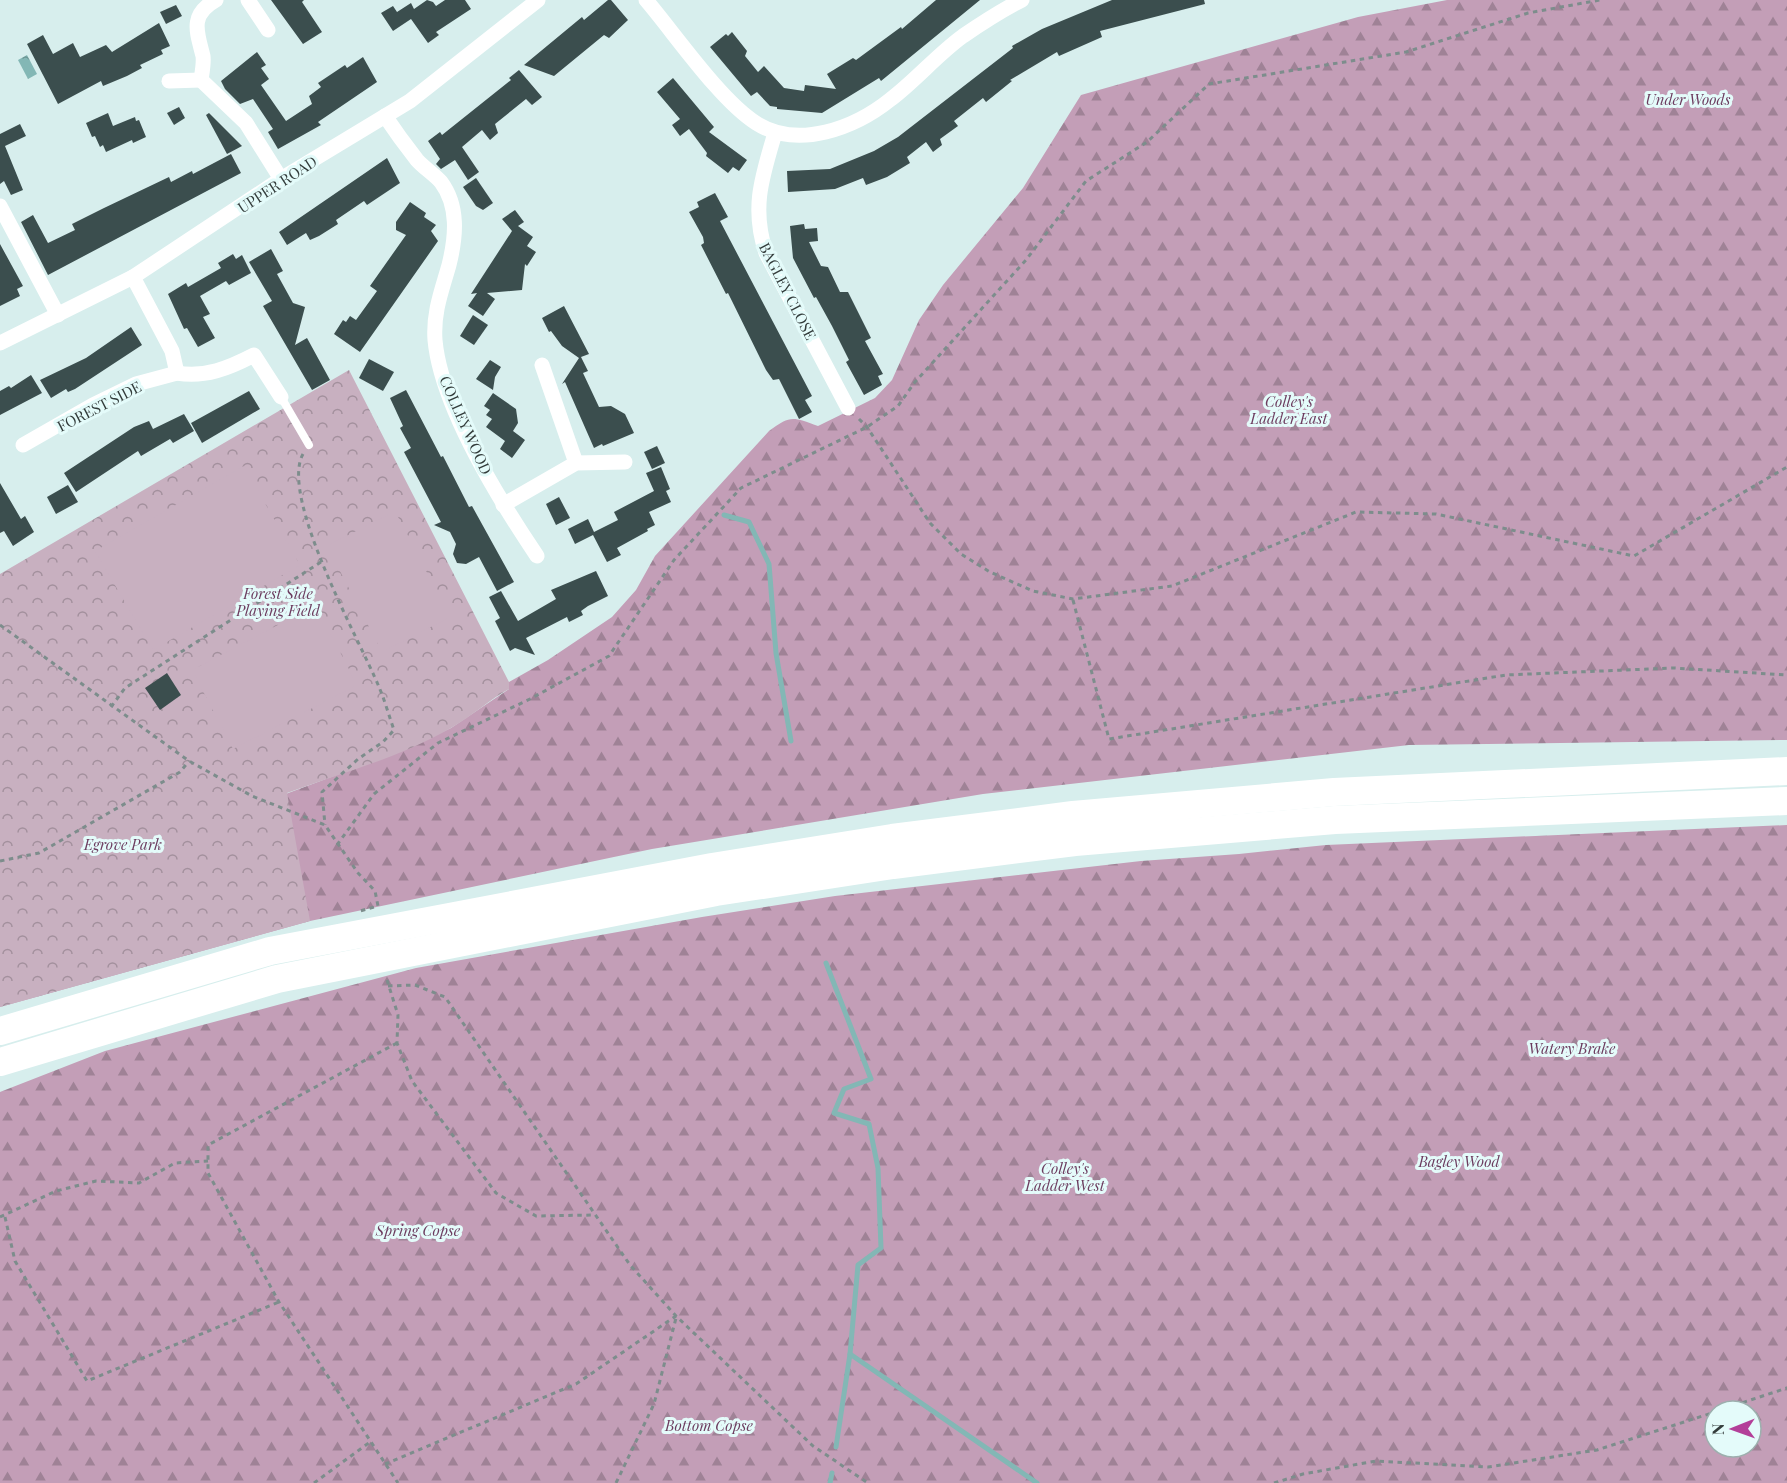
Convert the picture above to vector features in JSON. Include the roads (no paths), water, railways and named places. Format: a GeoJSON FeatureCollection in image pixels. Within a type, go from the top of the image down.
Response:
{"type":"FeatureCollection","features":[{"type":"Feature","properties":{"kind":"highway"},"geometry":{"type":"LineString","coordinates":[[0,1031],[270,951],[712,867],[892,838],[1073,815],[1334,792],[1787,771]]}},
{"type":"Feature","properties":{"kind":"highway"},"geometry":{"type":"LineString","coordinates":[[0,1062],[277,979],[716,892],[893,865],[1075,842],[1335,820],[1787,801]]}},
{"type":"Feature","properties":{"kind":"street"},"geometry":{"type":"LineString","coordinates":[[201,80],[204,59],[196,33],[198,19],[206,5],[216,0]]}},
{"type":"Feature","properties":{"kind":"street"},"geometry":{"type":"LineString","coordinates":[[248,0],[268,30]]}},
{"type":"Feature","properties":{"kind":"street","name":"UPPER ROAD"},"geometry":{"type":"LineString","coordinates":[[0,343],[133,277],[281,179],[410,101],[519,6],[538,0]]}},
{"type":"Feature","properties":{"kind":"street"},"geometry":{"type":"LineString","coordinates":[[646,0],[733,104],[755,122],[775,133],[797,136],[825,133],[858,120],[890,101],[963,36],[1022,0]]}},
{"type":"Feature","properties":{"kind":"street"},"geometry":{"type":"LineString","coordinates":[[169,81],[201,80],[246,123],[281,179]]}},
{"type":"Feature","properties":{"kind":"street","name":"COLLEY WOOD"},"geometry":{"type":"LineString","coordinates":[[385,116],[418,162],[441,182],[454,210],[455,238],[437,303],[435,341],[442,374],[465,429],[503,505],[537,556]]}},
{"type":"Feature","properties":{"kind":"street","name":"BAGLEY CLOSE"},"geometry":{"type":"LineString","coordinates":[[775,133],[761,181],[758,230],[766,253],[849,408]]}},
{"type":"Feature","properties":{"kind":"street"},"geometry":{"type":"LineString","coordinates":[[0,206],[58,315]]}},
{"type":"Feature","properties":{"kind":"street"},"geometry":{"type":"LineString","coordinates":[[133,277],[172,351],[177,373]]}},
{"type":"Feature","properties":{"kind":"street","name":"FOREST SIDE"},"geometry":{"type":"LineString","coordinates":[[23,445],[93,405],[136,384],[177,373],[196,376],[210,373],[254,355],[281,397]]}},
{"type":"Feature","properties":{"kind":"street"},"geometry":{"type":"LineString","coordinates":[[542,365],[576,464]]}},
{"type":"Feature","properties":{"kind":"street"},"geometry":{"type":"LineString","coordinates":[[503,505],[576,464],[625,462]]}},
{"type":"Feature","properties":{"kind":"lane"},"geometry":{"type":"LineString","coordinates":[[281,397],[309,445]]}},
{"type":"Feature","properties":{"kind":"water"},"geometry":{"type":"Polygon","coordinates":[[[27,55],[37,74],[28,79],[18,60],[27,55]]]}},
{"type":"Feature","properties":{"kind":"waterway"},"geometry":{"type":"LineString","coordinates":[[724,515],[749,522],[769,564],[776,653],[791,741]]}},
{"type":"Feature","properties":{"kind":"waterway"},"geometry":{"type":"LineString","coordinates":[[826,963],[871,1079],[844,1089],[834,1113],[869,1124],[878,1168],[881,1248],[858,1265],[850,1354],[836,1447]]}},
{"type":"Feature","properties":{"kind":"waterway"},"geometry":{"type":"LineString","coordinates":[[850,1354],[1037,1483]]}},
{"type":"Feature","properties":{"kind":"waterway"},"geometry":{"type":"LineString","coordinates":[[830,1483],[832,1473]]}},
{"type":"Feature","properties":{"kind":"park label","name":"Under Woods"},"geometry":{"type":"Point","coordinates":[1688,99]}},
{"type":"Feature","properties":{"kind":"park label","name":"Colley's Ladder East"},"geometry":{"type":"Point","coordinates":[1289,410]}},
{"type":"Feature","properties":{"kind":"park label","name":"Forest Side Playing Field"},"geometry":{"type":"Point","coordinates":[278,602]}},
{"type":"Feature","properties":{"kind":"park label","name":"Egrove Park"},"geometry":{"type":"Point","coordinates":[123,844]}},
{"type":"Feature","properties":{"kind":"park label","name":"Watery Brake"},"geometry":{"type":"Point","coordinates":[1572,1048]}},
{"type":"Feature","properties":{"kind":"park label","name":"Bagley Wood"},"geometry":{"type":"Point","coordinates":[1459,1161]}},
{"type":"Feature","properties":{"kind":"park label","name":"Colley's Ladder West"},"geometry":{"type":"Point","coordinates":[1065,1176]}},
{"type":"Feature","properties":{"kind":"park label","name":"Spring Copse"},"geometry":{"type":"Point","coordinates":[418,1230]}},
{"type":"Feature","properties":{"kind":"park label","name":"Bottom Copse"},"geometry":{"type":"Point","coordinates":[709,1425]}}]}
